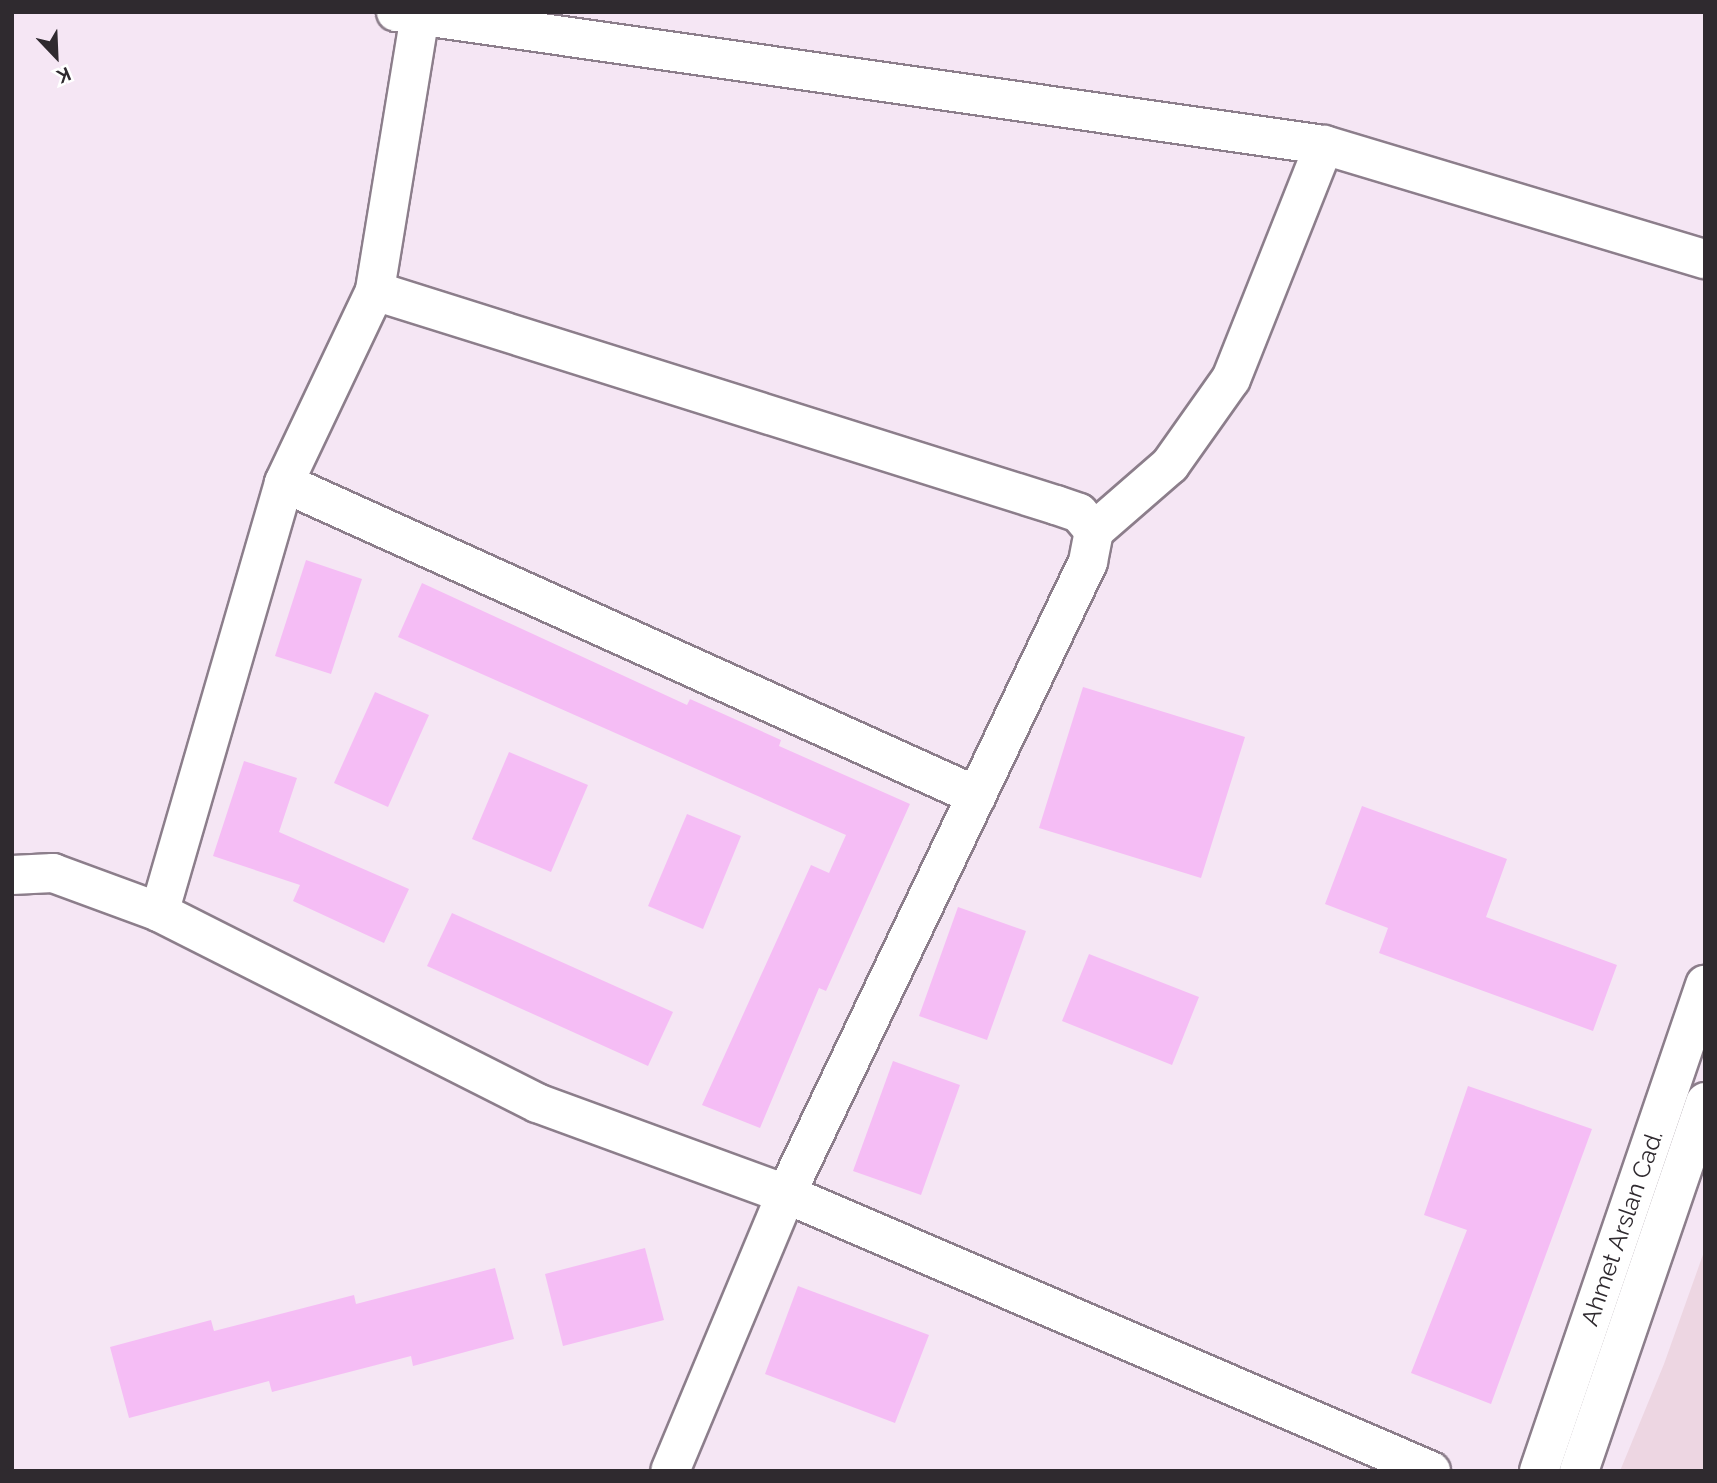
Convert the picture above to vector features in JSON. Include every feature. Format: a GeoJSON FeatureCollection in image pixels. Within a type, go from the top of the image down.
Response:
{"type":"FeatureCollection","features":[{"type":"Feature","properties":{"kind":"street"},"geometry":{"type":"LineString","coordinates":[[159,912],[284,483],[375,291],[408,14],[1324,145],[1705,259]]}},
{"type":"Feature","properties":{"kind":"street"},"geometry":{"type":"LineString","coordinates":[[670,1471],[786,1194],[1088,562],[1094,531],[1170,465],[1219,399],[1247,347],[1324,145]]}},
{"type":"Feature","properties":{"kind":"street"},"geometry":{"type":"LineString","coordinates":[[375,291],[1056,505],[1079,513],[1094,531]]}},
{"type":"Feature","properties":{"kind":"street"},"geometry":{"type":"LineString","coordinates":[[284,483],[977,796]]}},
{"type":"Feature","properties":{"kind":"street"},"geometry":{"type":"LineString","coordinates":[[12,875],[53,873],[159,912],[537,1103],[786,1194],[1431,1471]]}},
{"type":"Feature","properties":{"kind":"street","name":"Ahmet Arslan Cad."},"geometry":{"type":"LineString","coordinates":[[1539,1471],[1705,985]]}},
{"type":"Feature","properties":{"kind":"street","name":"Ahmet Arslan Cad."},"geometry":{"type":"LineString","coordinates":[[1579,1471],[1705,1102]]}},
{"type":"Feature","properties":{"kind":"shaded area"},"geometry":{"type":"Polygon","coordinates":[[[1705,1249],[1705,1471],[1620,1471],[1664,1364],[1705,1249]]]}},
{"type":"Feature","properties":{"kind":"building"},"geometry":{"type":"Polygon","coordinates":[[[306,560],[362,579],[331,674],[275,656],[306,560]]]}},
{"type":"Feature","properties":{"kind":"building"},"geometry":{"type":"Polygon","coordinates":[[[422,583],[687,705],[690,699],[781,740],[779,746],[910,804],[826,991],[819,988],[760,1128],[702,1105],[811,865],[829,873],[846,835],[398,637],[422,583]]]}},
{"type":"Feature","properties":{"kind":"building"},"geometry":{"type":"Polygon","coordinates":[[[1083,687],[1245,737],[1201,878],[1039,828],[1083,687]]]}},
{"type":"Feature","properties":{"kind":"building"},"geometry":{"type":"Polygon","coordinates":[[[375,692],[429,715],[388,807],[334,783],[375,692]]]}},
{"type":"Feature","properties":{"kind":"building"},"geometry":{"type":"Polygon","coordinates":[[[509,752],[588,785],[551,872],[472,839],[509,752]]]}},
{"type":"Feature","properties":{"kind":"building"},"geometry":{"type":"Polygon","coordinates":[[[244,761],[297,778],[279,832],[409,889],[384,943],[293,901],[300,885],[213,856],[244,761]]]}},
{"type":"Feature","properties":{"kind":"building"},"geometry":{"type":"Polygon","coordinates":[[[1362,806],[1507,859],[1486,917],[1617,965],[1593,1031],[1379,953],[1388,928],[1325,904],[1362,806]]]}},
{"type":"Feature","properties":{"kind":"building"},"geometry":{"type":"Polygon","coordinates":[[[687,814],[741,836],[703,929],[648,906],[687,814]]]}},
{"type":"Feature","properties":{"kind":"building"},"geometry":{"type":"Polygon","coordinates":[[[958,907],[1026,931],[987,1040],[919,1016],[958,907]]]}},
{"type":"Feature","properties":{"kind":"building"},"geometry":{"type":"Polygon","coordinates":[[[452,913],[673,1012],[648,1066],[427,966],[452,913]]]}},
{"type":"Feature","properties":{"kind":"building"},"geometry":{"type":"Polygon","coordinates":[[[1089,954],[1199,997],[1172,1065],[1062,1021],[1089,954]]]}},
{"type":"Feature","properties":{"kind":"building"},"geometry":{"type":"Polygon","coordinates":[[[893,1061],[960,1085],[921,1195],[853,1171],[893,1061]]]}},
{"type":"Feature","properties":{"kind":"building"},"geometry":{"type":"Polygon","coordinates":[[[1468,1086],[1592,1129],[1491,1404],[1411,1373],[1467,1230],[1424,1215],[1468,1086]]]}},
{"type":"Feature","properties":{"kind":"building"},"geometry":{"type":"Polygon","coordinates":[[[645,1248],[664,1320],[563,1346],[545,1274],[645,1248]]]}},
{"type":"Feature","properties":{"kind":"building"},"geometry":{"type":"Polygon","coordinates":[[[495,1268],[514,1339],[413,1366],[411,1356],[272,1392],[269,1381],[129,1418],[110,1347],[211,1320],[214,1331],[354,1295],[356,1304],[495,1268]]]}},
{"type":"Feature","properties":{"kind":"building"},"geometry":{"type":"Polygon","coordinates":[[[798,1286],[929,1335],[895,1423],[765,1374],[798,1286]]]}}]}
